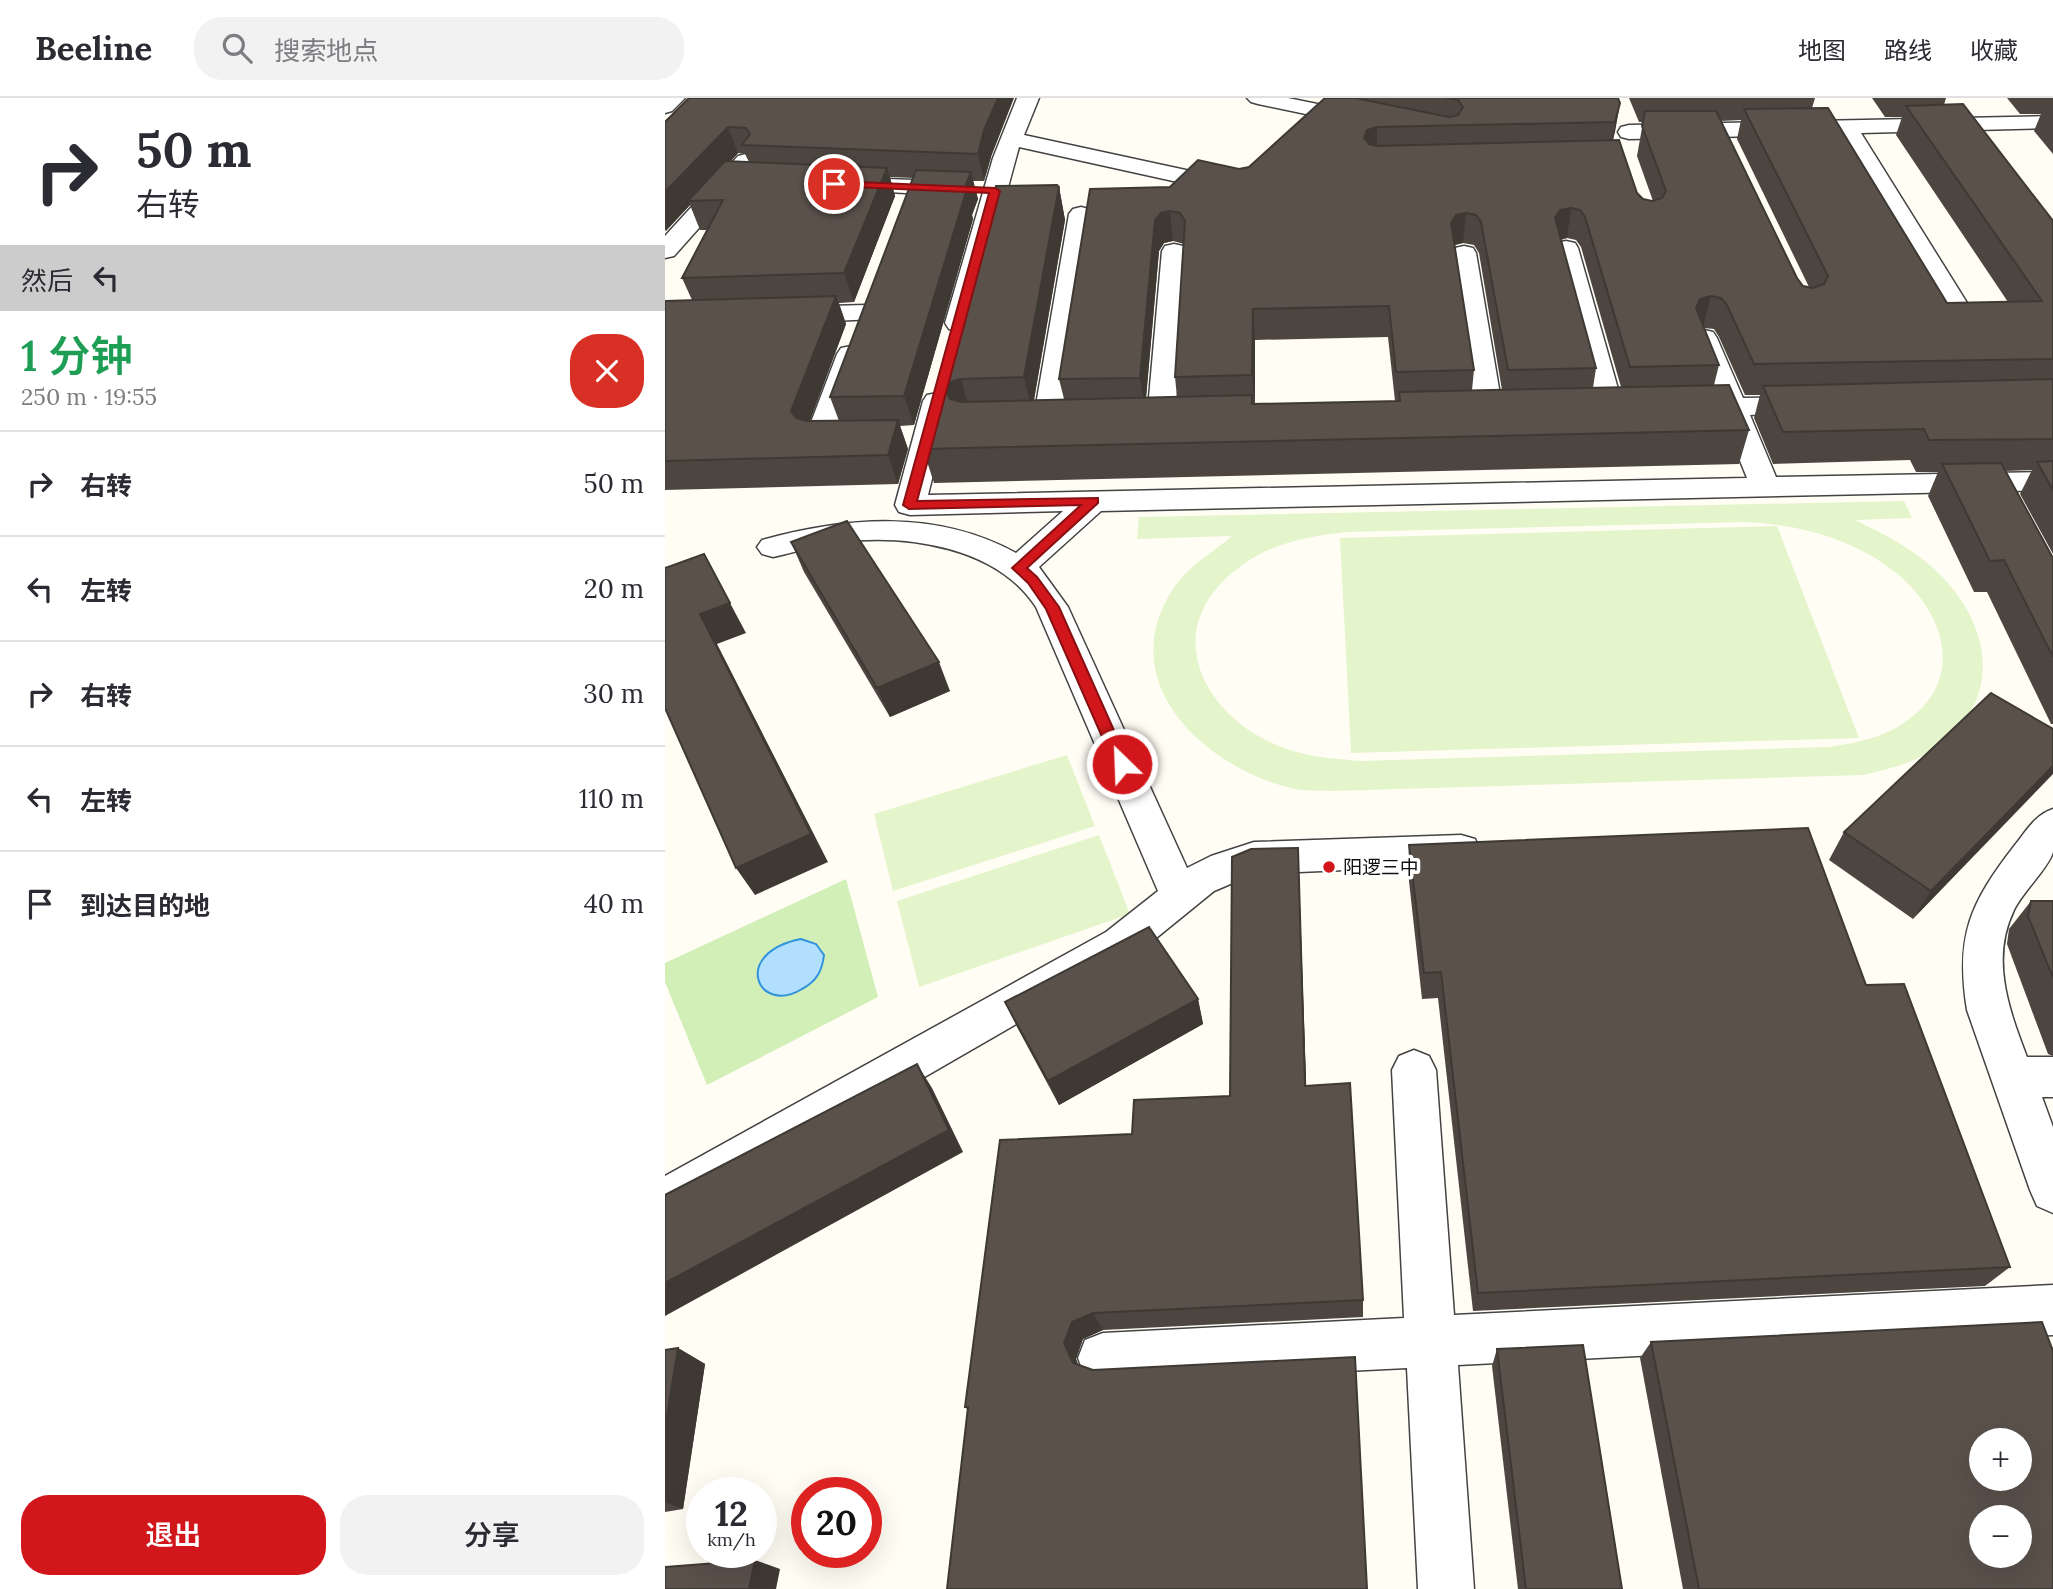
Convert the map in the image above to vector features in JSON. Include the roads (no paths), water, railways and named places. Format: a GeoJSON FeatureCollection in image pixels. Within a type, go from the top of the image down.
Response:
{"type":"FeatureCollection","features":[{"type":"Feature","properties":{"kind":"street"},"geometry":{"type":"LineString","coordinates":[[665,107],[674,98]]}},
{"type":"Feature","properties":{"kind":"street"},"geometry":{"type":"LineString","coordinates":[[953,343],[995,191],[1028,98]]}},
{"type":"Feature","properties":{"kind":"street"},"geometry":{"type":"LineString","coordinates":[[1258,98],[1333,105],[1380,123]]}},
{"type":"Feature","properties":{"kind":"street"},"geometry":{"type":"LineString","coordinates":[[1307,129],[1333,105]]}},
{"type":"Feature","properties":{"kind":"street"},"geometry":{"type":"LineString","coordinates":[[1620,109],[1629,132],[1623,156]]}},
{"type":"Feature","properties":{"kind":"street"},"geometry":{"type":"LineString","coordinates":[[1629,132],[1846,127],[1974,115],[2053,122]]}},
{"type":"Feature","properties":{"kind":"street"},"geometry":{"type":"LineString","coordinates":[[1846,127],[1956,306]]}},
{"type":"Feature","properties":{"kind":"street"},"geometry":{"type":"LineString","coordinates":[[1720,130],[1731,153]]}},
{"type":"Feature","properties":{"kind":"street"},"geometry":{"type":"LineString","coordinates":[[1012,139],[1242,189],[1251,181]]}},
{"type":"Feature","properties":{"kind":"street"},"geometry":{"type":"LineString","coordinates":[[665,251],[729,180],[751,171]]}},
{"type":"Feature","properties":{"kind":"street"},"geometry":{"type":"LineString","coordinates":[[821,184],[909,200],[995,191]]}},
{"type":"Feature","properties":{"kind":"street"},"geometry":{"type":"LineString","coordinates":[[1047,422],[1081,214]]}},
{"type":"Feature","properties":{"kind":"street"},"geometry":{"type":"LineString","coordinates":[[1566,248],[1624,409],[1830,405]]}},
{"type":"Feature","properties":{"kind":"street"},"geometry":{"type":"LineString","coordinates":[[1161,420],[1174,251]]}},
{"type":"Feature","properties":{"kind":"street"},"geometry":{"type":"LineString","coordinates":[[1464,253],[1489,412]]}},
{"type":"Feature","properties":{"kind":"street"},"geometry":{"type":"LineString","coordinates":[[874,437],[820,438],[876,288]]}},
{"type":"Feature","properties":{"kind":"street"},"geometry":{"type":"LineString","coordinates":[[759,316],[866,313]]}},
{"type":"Feature","properties":{"kind":"street"},"geometry":{"type":"LineString","coordinates":[[1704,338],[1765,486]]}},
{"type":"Feature","properties":{"kind":"street"},"geometry":{"type":"LineString","coordinates":[[942,383],[909,505],[1765,486],[2002,493],[2053,481]]}},
{"type":"Feature","properties":{"kind":"street"},"geometry":{"type":"LineString","coordinates":[[901,437],[928,437]]}},
{"type":"Feature","properties":{"kind":"street"},"geometry":{"type":"LineString","coordinates":[[1019,568],[1093,501]]}},
{"type":"Feature","properties":{"kind":"street"},"geometry":{"type":"LineString","coordinates":[[773,547],[841,532],[889,532],[971,546],[996,555],[1019,568],[1033,580],[1052,607],[1181,897]]}},
{"type":"Feature","properties":{"kind":"street"},"geometry":{"type":"LineString","coordinates":[[2053,824],[1997,902],[1985,925],[1980,952],[1981,980],[1988,1010],[2033,1077],[2053,1190]]}},
{"type":"Feature","properties":{"kind":"street"},"geometry":{"type":"LineString","coordinates":[[665,1200],[1119,944],[1200,880],[1225,866],[1254,858],[1503,849]]}},
{"type":"Feature","properties":{"kind":"street"},"geometry":{"type":"LineString","coordinates":[[1414,1070],[1446,1589]]}},
{"type":"Feature","properties":{"kind":"street"},"geometry":{"type":"LineString","coordinates":[[1103,1358],[2053,1310]]}},
{"type":"Feature","properties":{"kind":"water"},"geometry":{"type":"Polygon","coordinates":[[[801,939],[816,944],[824,955],[820,971],[815,979],[802,989],[786,995],[773,995],[764,989],[758,979],[759,968],[765,957],[779,946],[801,939]]]}},
{"type":"Feature","properties":{"kind":"place","name":"阳逻三中"},"geometry":{"type":"Point","coordinates":[1329,867]}}]}
